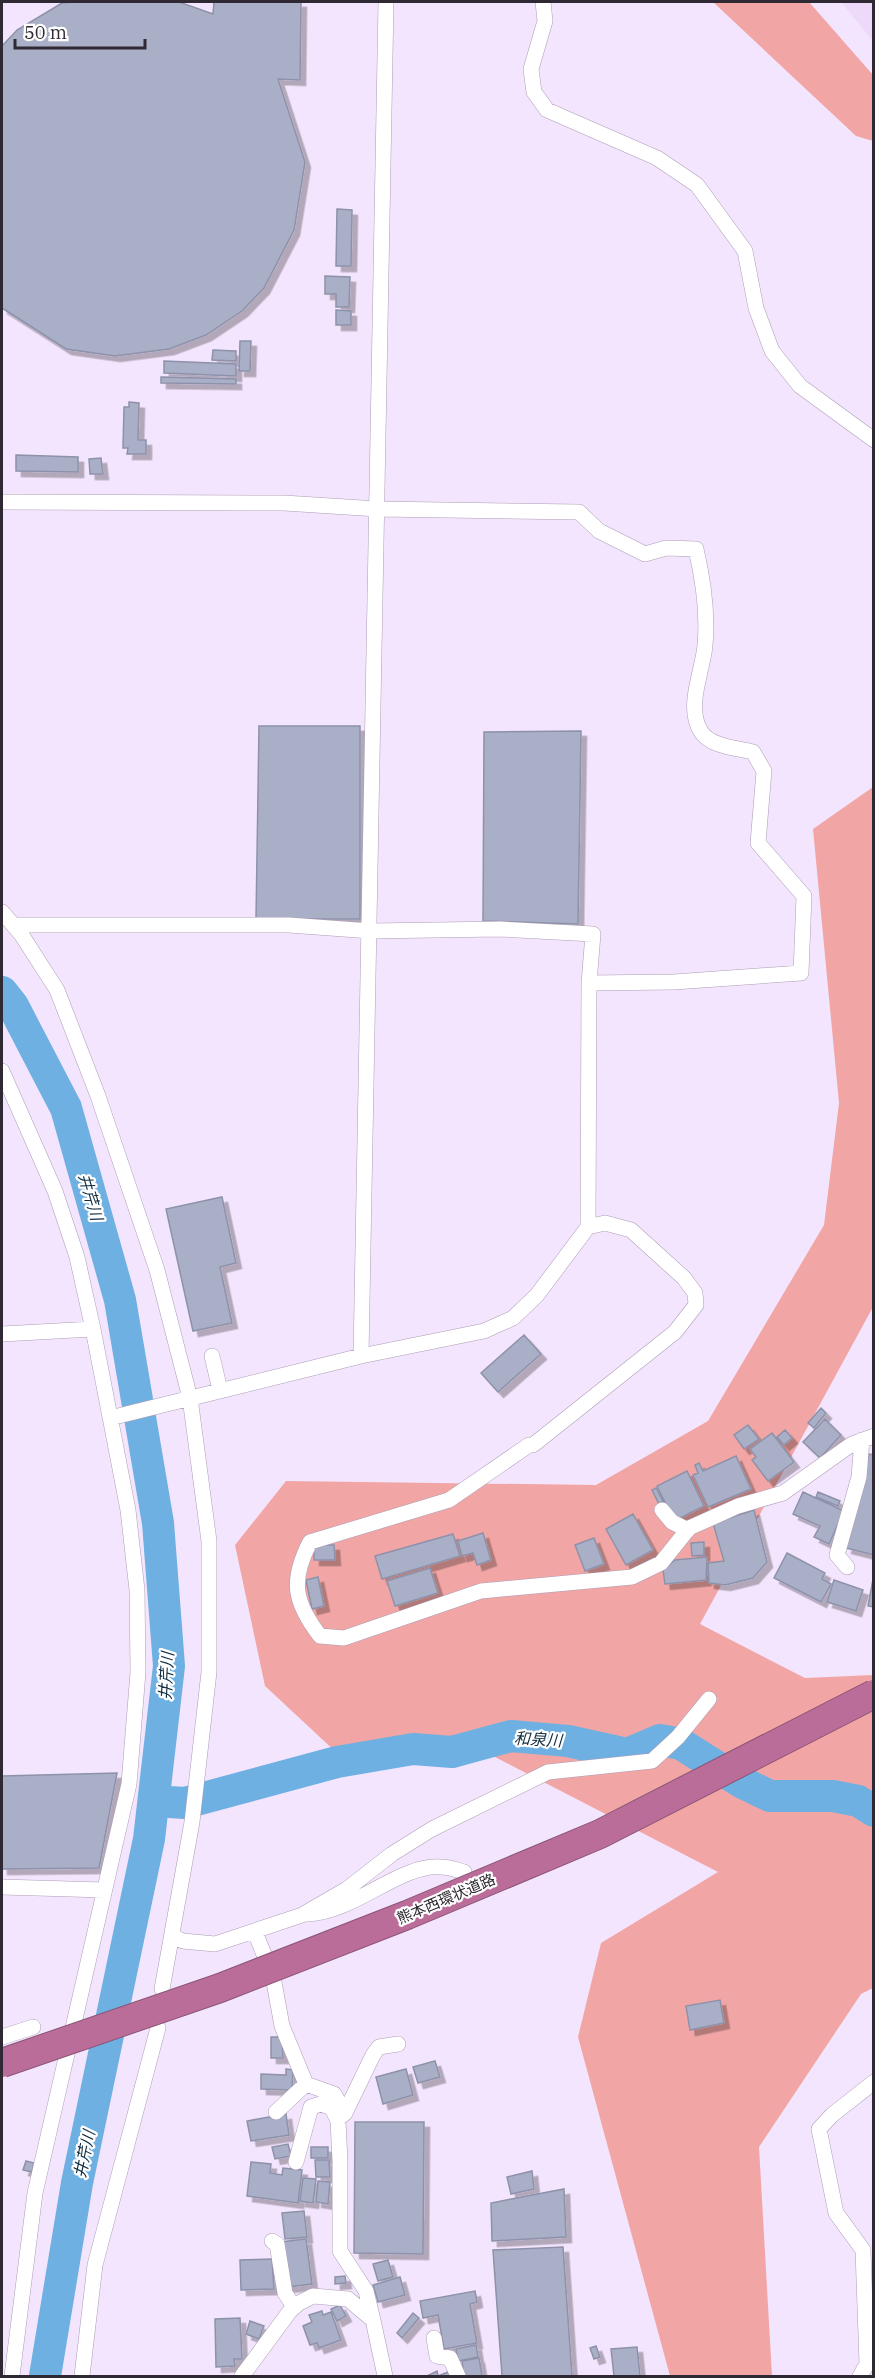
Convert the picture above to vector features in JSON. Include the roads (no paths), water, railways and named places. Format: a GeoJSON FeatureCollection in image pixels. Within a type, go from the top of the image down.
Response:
{"type":"FeatureCollection","features":[{"type":"Feature","properties":{"kind":"highway","name":"熊本西環状道路"},"geometry":{"type":"LineString","coordinates":[[2,2063],[231,1983],[408,1915],[600,1834],[873,1694]]}},
{"type":"Feature","properties":{"kind":"street"},"geometry":{"type":"LineString","coordinates":[[361,1356],[371,931],[386,2]]}},
{"type":"Feature","properties":{"kind":"street"},"geometry":{"type":"LineString","coordinates":[[543,2],[545,21],[531,69],[534,92],[547,110],[657,158],[697,185],[745,251],[756,308],[772,351],[800,386],[873,440]]}},
{"type":"Feature","properties":{"kind":"street"},"geometry":{"type":"LineString","coordinates":[[2,502],[284,503],[378,509],[579,512],[599,531],[645,554],[666,549],[696,549],[703,579],[705,644],[694,707],[700,731],[714,743],[753,752],[764,771],[758,843],[804,896],[801,973],[674,982],[589,983]]}},
{"type":"Feature","properties":{"kind":"street"},"geometry":{"type":"LineString","coordinates":[[2,912],[57,990],[98,1096],[157,1270],[190,1398],[209,1541],[209,1672],[192,1822],[162,1989]]}},
{"type":"Feature","properties":{"kind":"street"},"geometry":{"type":"LineString","coordinates":[[13,925],[289,925],[371,931],[500,930],[593,934],[589,983],[588,1227],[537,1295],[513,1318],[484,1332],[361,1356],[113,1418]]}},
{"type":"Feature","properties":{"kind":"street"},"geometry":{"type":"LineString","coordinates":[[2,1071],[55,1191],[77,1257],[113,1418],[128,1510],[135,1567],[138,1672],[129,1784],[35,2193],[12,2376]]}},
{"type":"Feature","properties":{"kind":"street"},"geometry":{"type":"LineString","coordinates":[[588,1227],[605,1223],[631,1230],[684,1278],[695,1293],[696,1305],[689,1316],[675,1332],[533,1445],[529,1445],[449,1500],[310,1542],[301,1560],[295,1582],[307,1619],[320,1636],[344,1638],[482,1590],[632,1577],[661,1563],[688,1530],[738,1506],[783,1493],[852,1444],[868,1438]]}},
{"type":"Feature","properties":{"kind":"street"},"geometry":{"type":"LineString","coordinates":[[2,1334],[93,1329]]}},
{"type":"Feature","properties":{"kind":"street"},"geometry":{"type":"LineString","coordinates":[[212,1356],[220,1390]]}},
{"type":"Feature","properties":{"kind":"street"},"geometry":{"type":"LineString","coordinates":[[847,1567],[837,1555],[868,1438]]}},
{"type":"Feature","properties":{"kind":"street"},"geometry":{"type":"LineString","coordinates":[[662,1510],[672,1522],[688,1530]]}},
{"type":"Feature","properties":{"kind":"street"},"geometry":{"type":"LineString","coordinates":[[172,1936],[183,1941],[215,1944],[302,1915],[347,1889],[392,1854],[432,1829],[548,1772],[652,1761],[678,1737],[709,1699]]}},
{"type":"Feature","properties":{"kind":"street"},"geometry":{"type":"LineString","coordinates":[[302,1915],[324,1913],[348,1906],[420,1869],[441,1867],[464,1872]]}},
{"type":"Feature","properties":{"kind":"street"},"geometry":{"type":"LineString","coordinates":[[2,1887],[104,1890]]}},
{"type":"Feature","properties":{"kind":"street"},"geometry":{"type":"LineString","coordinates":[[255,1932],[266,1957]]}},
{"type":"Feature","properties":{"kind":"street"},"geometry":{"type":"LineString","coordinates":[[274,1982],[282,2026],[306,2084],[334,2094],[341,2117],[340,2252],[366,2292],[385,2376]]}},
{"type":"Feature","properties":{"kind":"street"},"geometry":{"type":"LineString","coordinates":[[2,2037],[33,2027]]}},
{"type":"Feature","properties":{"kind":"street"},"geometry":{"type":"LineString","coordinates":[[82,2376],[95,2265],[158,2028]]}},
{"type":"Feature","properties":{"kind":"street"},"geometry":{"type":"LineString","coordinates":[[341,2117],[379,2047],[398,2044]]}},
{"type":"Feature","properties":{"kind":"street"},"geometry":{"type":"LineString","coordinates":[[276,2112],[306,2084]]}},
{"type":"Feature","properties":{"kind":"street"},"geometry":{"type":"LineString","coordinates":[[860,2376],[867,2364],[863,2250],[836,2213],[819,2129],[832,2115],[870,2089]]}},
{"type":"Feature","properties":{"kind":"street"},"geometry":{"type":"LineString","coordinates":[[296,2162],[311,2107],[321,2104],[332,2108],[341,2117]]}},
{"type":"Feature","properties":{"kind":"street"},"geometry":{"type":"LineString","coordinates":[[272,2241],[277,2244],[285,2293],[294,2307]]}},
{"type":"Feature","properties":{"kind":"street"},"geometry":{"type":"LineString","coordinates":[[242,2376],[294,2307],[313,2296],[348,2299],[372,2320]]}},
{"type":"Feature","properties":{"kind":"street"},"geometry":{"type":"LineString","coordinates":[[434,2338],[437,2356],[450,2358],[458,2376]]}},
{"type":"Feature","properties":{"kind":"waterway","name":"井芹川"},"geometry":{"type":"LineString","coordinates":[[2,992],[13,1006],[66,1108],[120,1300],[158,1523],[169,1666],[149,1839],[77,2183],[45,2376]]}},
{"type":"Feature","properties":{"kind":"waterway","name":"和泉川"},"geometry":{"type":"LineString","coordinates":[[154,1801],[185,1803],[337,1762],[413,1749],[452,1752],[511,1736],[568,1741],[627,1754],[660,1740],[681,1744],[741,1782],[770,1796],[833,1796],[858,1801],[874,1811]]}}]}
